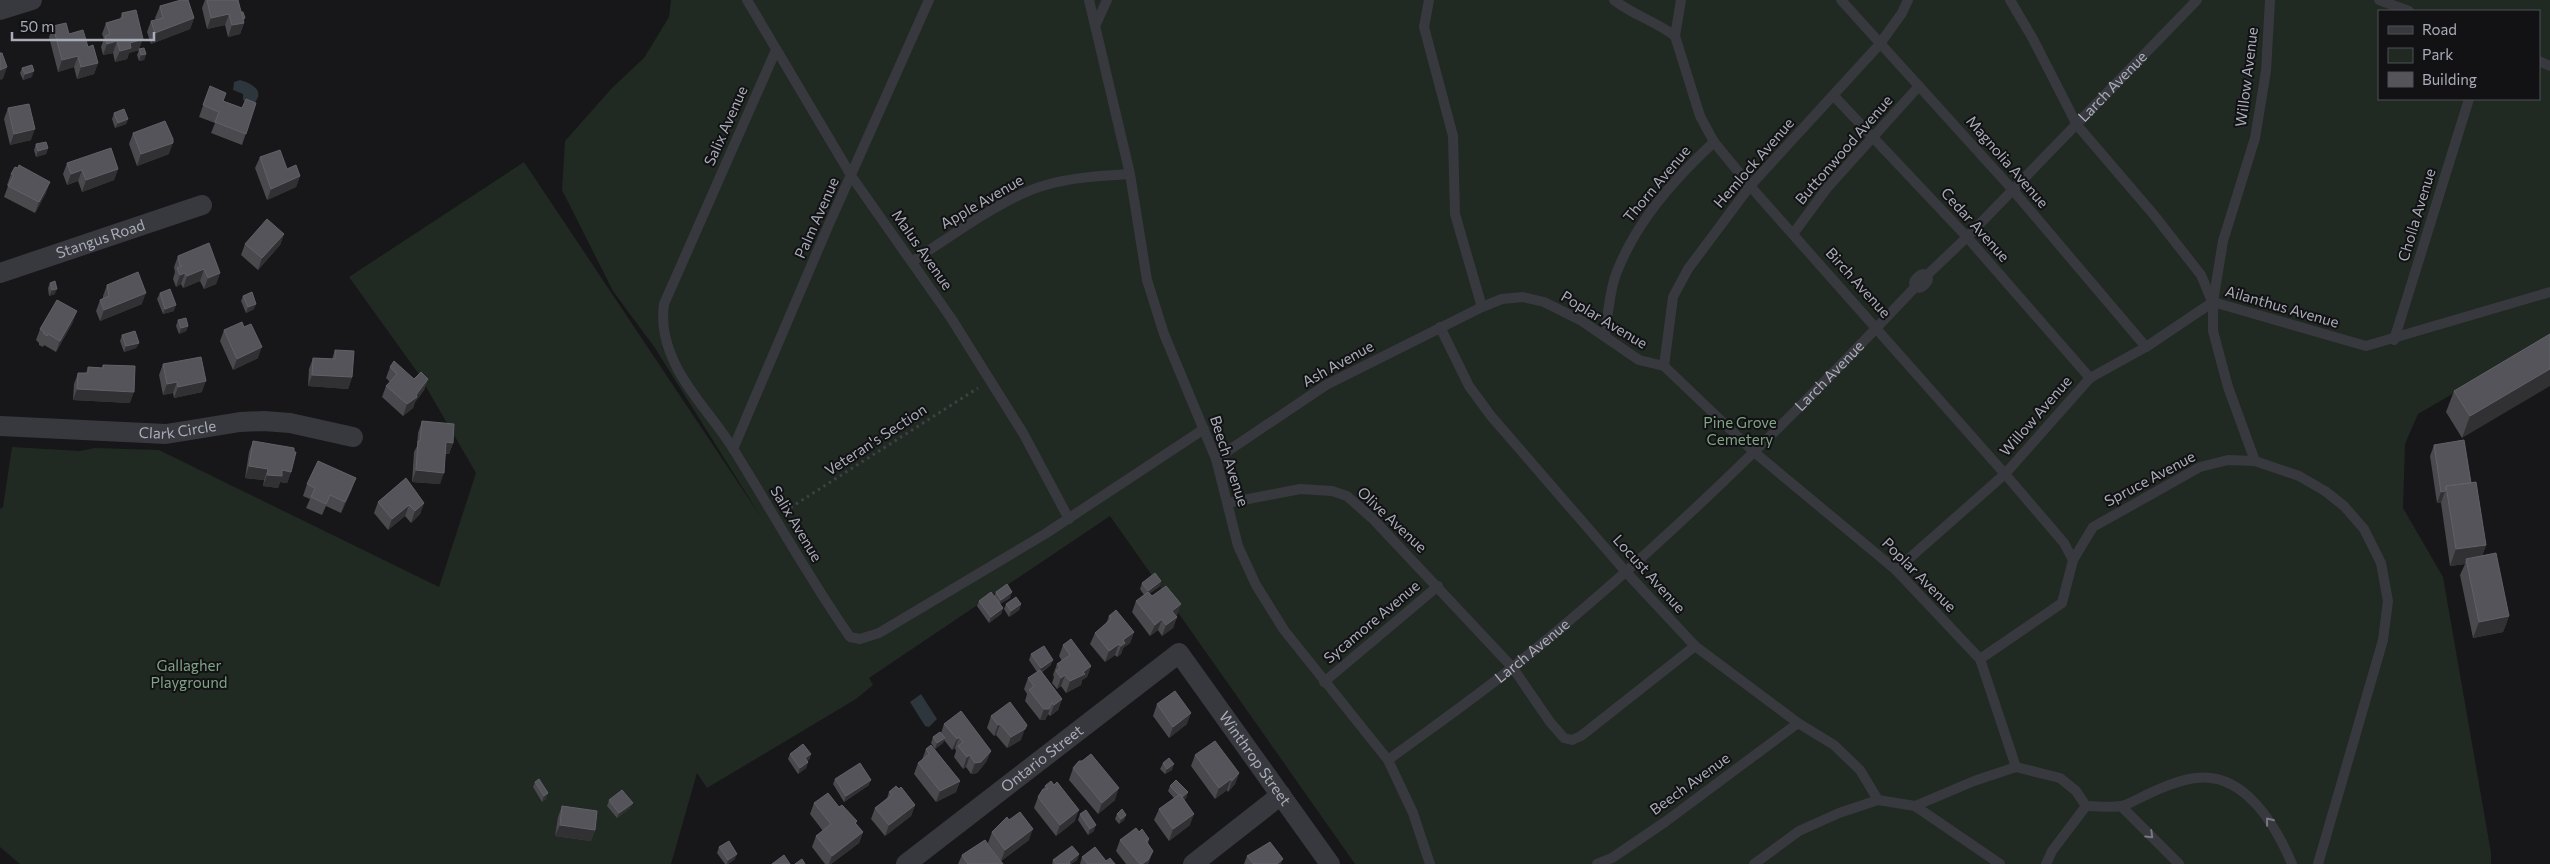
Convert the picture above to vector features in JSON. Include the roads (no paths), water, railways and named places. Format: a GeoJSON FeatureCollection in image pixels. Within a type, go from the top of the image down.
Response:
{"type":"FeatureCollection","features":[{"type":"Feature","properties":{"kind":"street"},"geometry":{"type":"LineString","coordinates":[[0,10],[32,0]]}},
{"type":"Feature","properties":{"kind":"street","name":"Stangus Road"},"geometry":{"type":"LineString","coordinates":[[0,273],[202,204]]}},
{"type":"Feature","properties":{"kind":"street","name":"Clark Circle"},"geometry":{"type":"LineString","coordinates":[[0,426],[166,434],[240,422],[264,421],[297,424],[353,437]]}},
{"type":"Feature","properties":{"kind":"street","name":"Winthrop Street"},"geometry":{"type":"LineString","coordinates":[[1179,653],[1330,864]]}},
{"type":"Feature","properties":{"kind":"street","name":"Ontario Street"},"geometry":{"type":"LineString","coordinates":[[906,864],[1179,653]]}},
{"type":"Feature","properties":{"kind":"street"},"geometry":{"type":"LineString","coordinates":[[1193,864],[1281,794]]}},
{"type":"Feature","properties":{"kind":"lane","name":"Malus Avenue"},"geometry":{"type":"LineString","coordinates":[[746,0],[852,176],[913,261],[1023,433],[1068,519]]}},
{"type":"Feature","properties":{"kind":"lane","name":"Palm Avenue"},"geometry":{"type":"LineString","coordinates":[[733,449],[829,224],[929,0]]}},
{"type":"Feature","properties":{"kind":"lane","name":"Beech Avenue"},"geometry":{"type":"LineString","coordinates":[[1089,0],[1130,174],[1147,280],[1164,334],[1216,459],[1238,546],[1256,585],[1284,630],[1388,760],[1413,813],[1430,864]]}},
{"type":"Feature","properties":{"kind":"lane"},"geometry":{"type":"LineString","coordinates":[[1096,24],[1107,0]]}},
{"type":"Feature","properties":{"kind":"lane"},"geometry":{"type":"LineString","coordinates":[[1429,0],[1424,27],[1453,136],[1455,214],[1482,307]]}},
{"type":"Feature","properties":{"kind":"lane"},"geometry":{"type":"LineString","coordinates":[[1614,0],[1622,6],[1657,23],[1676,36]]}},
{"type":"Feature","properties":{"kind":"lane","name":"Birch Avenue"},"geometry":{"type":"LineString","coordinates":[[1681,0],[1676,36],[1700,116],[1714,142],[1750,186],[1877,327],[2005,474],[2064,543],[2072,560]]}},
{"type":"Feature","properties":{"kind":"lane","name":"Magnolia Avenue"},"geometry":{"type":"LineString","coordinates":[[1841,0],[1879,45],[1919,86],[2012,189],[2146,348]]}},
{"type":"Feature","properties":{"kind":"lane","name":"Hemlock Avenue"},"geometry":{"type":"LineString","coordinates":[[1664,366],[1673,297],[1688,269],[1750,186],[1879,45],[1902,13],[1908,0]]}},
{"type":"Feature","properties":{"kind":"lane","name":"Ailanthus Avenue"},"geometry":{"type":"LineString","coordinates":[[2010,0],[2033,39],[2076,125],[2154,214],[2201,275],[2213,302],[2366,346],[2394,340],[2550,292]]}},
{"type":"Feature","properties":{"kind":"lane","name":"Larch Avenue"},"geometry":{"type":"LineString","coordinates":[[1388,760],[1513,668],[1626,572],[1754,452],[1921,281],[1968,237],[2012,189],[2197,0]]}},
{"type":"Feature","properties":{"kind":"lane","name":"Willow Avenue"},"geometry":{"type":"LineString","coordinates":[[2255,461],[2228,386],[2213,331],[2213,302],[2223,241],[2255,138],[2266,71],[2270,0]]}},
{"type":"Feature","properties":{"kind":"lane"},"geometry":{"type":"LineString","coordinates":[[2379,0],[2406,10]]}},
{"type":"Feature","properties":{"kind":"lane","name":"Salix Avenue"},"geometry":{"type":"LineString","coordinates":[[776,50],[664,304],[662,320],[664,338],[677,367],[733,449],[774,518],[850,637],[860,639],[879,633],[1068,519],[1204,429]]}},
{"type":"Feature","properties":{"kind":"lane","name":"Buttonwood Avenue"},"geometry":{"type":"LineString","coordinates":[[1793,234],[1827,188],[1919,86]]}},
{"type":"Feature","properties":{"kind":"lane","name":"Cedar Avenue"},"geometry":{"type":"LineString","coordinates":[[1834,96],[1968,237],[2090,378]]}},
{"type":"Feature","properties":{"kind":"lane","name":"Cholla Avenue"},"geometry":{"type":"LineString","coordinates":[[2394,340],[2469,100]]}},
{"type":"Feature","properties":{"kind":"lane","name":"Thorn Avenue"},"geometry":{"type":"LineString","coordinates":[[1605,335],[1615,276],[1635,233],[1688,167],[1714,142]]}},
{"type":"Feature","properties":{"kind":"lane","name":"Apple Avenue"},"geometry":{"type":"LineString","coordinates":[[913,261],[1001,205],[1045,185],[1090,176],[1130,174]]}},
{"type":"Feature","properties":{"kind":"lane","name":"Poplar Avenue"},"geometry":{"type":"LineString","coordinates":[[1482,307],[1502,299],[1516,298],[1544,302],[1605,335],[1639,360],[1664,366],[1754,452],[1896,570],[1980,659],[2016,767]]}},
{"type":"Feature","properties":{"kind":"lane","name":"Willow Avenue"},"geometry":{"type":"LineString","coordinates":[[1896,570],[2005,474],[2090,378],[2146,348],[2213,302]]}},
{"type":"Feature","properties":{"kind":"lane","name":"Ash Avenue"},"geometry":{"type":"LineString","coordinates":[[1216,459],[1326,385],[1482,307]]}},
{"type":"Feature","properties":{"kind":"lane","name":"Locust Avenue"},"geometry":{"type":"LineString","coordinates":[[1440,327],[1469,386],[1491,416],[1626,572],[1695,646],[1798,723],[1834,745],[1860,770],[1878,800]]}},
{"type":"Feature","properties":{"kind":"lane","name":"Spruce Avenue"},"geometry":{"type":"LineString","coordinates":[[1980,659],[2062,603],[2072,560],[2093,527],[2200,467],[2228,460],[2255,461],[2299,476],[2326,491],[2344,506],[2364,529],[2381,563],[2388,601],[2383,640],[2318,864]]}},
{"type":"Feature","properties":{"kind":"lane","name":"Olive Avenue"},"geometry":{"type":"LineString","coordinates":[[1228,503],[1300,489],[1332,491],[1346,496],[1374,520],[1438,586]]}},
{"type":"Feature","properties":{"kind":"lane","name":"Sycamore Avenue"},"geometry":{"type":"LineString","coordinates":[[1324,682],[1438,586],[1513,668],[1550,722],[1564,738],[1572,740],[1581,736],[1695,646]]}},
{"type":"Feature","properties":{"kind":"lane","name":"Beech Avenue"},"geometry":{"type":"LineString","coordinates":[[1597,864],[1612,858],[1650,832],[1798,723]]}},
{"type":"Feature","properties":{"kind":"lane"},"geometry":{"type":"LineString","coordinates":[[1915,806],[1974,781],[2016,767],[2060,778],[2076,791],[2086,806]]}},
{"type":"Feature","properties":{"kind":"lane"},"geometry":{"type":"LineString","coordinates":[[2086,806],[2121,806],[2158,790],[2195,778],[2210,778],[2229,783],[2248,795],[2278,832],[2292,864]]}},
{"type":"Feature","properties":{"kind":"lane"},"geometry":{"type":"LineString","coordinates":[[1754,864],[1799,831],[1839,813],[1878,800],[1915,806],[2000,864]]}},
{"type":"Feature","properties":{"kind":"lane"},"geometry":{"type":"LineString","coordinates":[[2046,864],[2052,850],[2086,806]]}},
{"type":"Feature","properties":{"kind":"lane"},"geometry":{"type":"LineString","coordinates":[[2121,806],[2179,864]]}},
{"type":"Feature","properties":{"kind":"park label","name":"Pine Grove Cemetery"},"geometry":{"type":"Point","coordinates":[1740,432]}},
{"type":"Feature","properties":{"kind":"park label","name":"Gallagher Playground"},"geometry":{"type":"Point","coordinates":[189,674]}}]}
